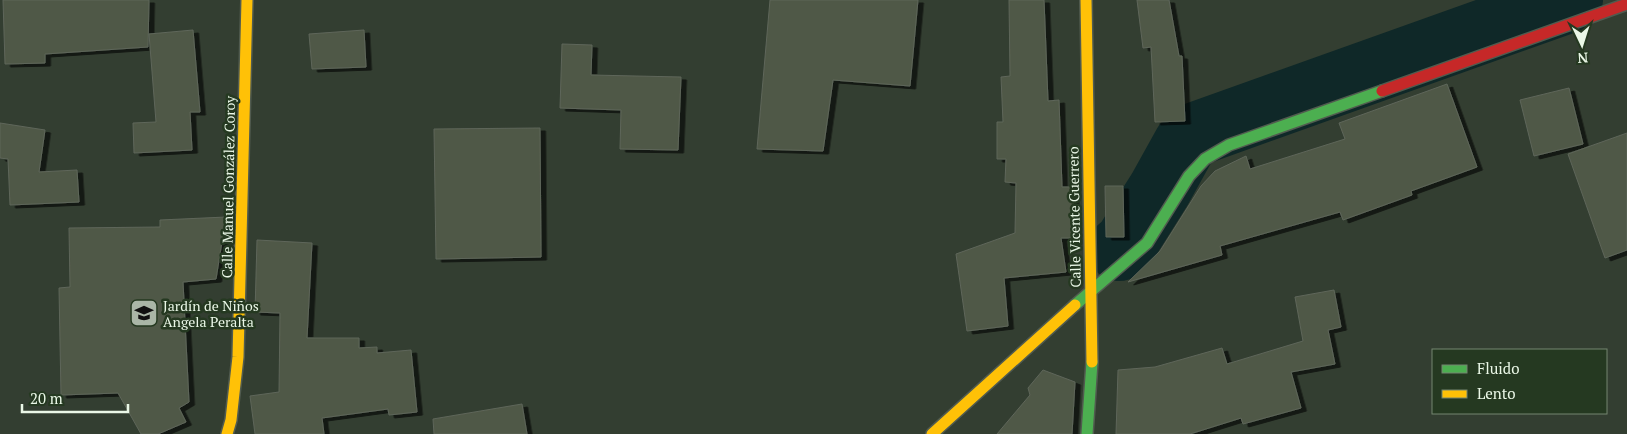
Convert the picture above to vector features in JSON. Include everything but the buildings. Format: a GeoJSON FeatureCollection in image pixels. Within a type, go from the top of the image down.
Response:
{"type":"FeatureCollection","features":[{"type":"Feature","properties":{"kind":"street","name":"Calle Manuel González Coroy"},"geometry":{"type":"LineString","coordinates":[[227,434],[231,420],[238,357],[247,0]]}},
{"type":"Feature","properties":{"kind":"street","name":"Calle Vicente Guerrero"},"geometry":{"type":"LineString","coordinates":[[1086,0],[1092,363],[1087,434]]}},
{"type":"Feature","properties":{"kind":"street"},"geometry":{"type":"LineString","coordinates":[[932,434],[1147,243],[1194,170],[1205,159],[1229,145],[1627,4]]}},
{"type":"Feature","properties":{"kind":"waterway"},"geometry":{"type":"LineString","coordinates":[[1119,249],[1126,243],[1160,189],[1185,144],[1196,134],[1571,0]]}},
{"type":"Feature","properties":{"kind":"traffic: fast"},"geometry":{"type":"LineString","coordinates":[[1075,305],[1147,243],[1189,176],[1205,159],[1229,145],[1382,91]]}},
{"type":"Feature","properties":{"kind":"traffic: fast"},"geometry":{"type":"LineString","coordinates":[[1087,434],[1092,362]]}},
{"type":"Feature","properties":{"kind":"traffic: slow"},"geometry":{"type":"LineString","coordinates":[[227,434],[231,420],[238,357],[247,0]]}},
{"type":"Feature","properties":{"kind":"traffic: slow"},"geometry":{"type":"LineString","coordinates":[[1086,0],[1092,362]]}},
{"type":"Feature","properties":{"kind":"traffic: slow"},"geometry":{"type":"LineString","coordinates":[[932,434],[1075,305]]}},
{"type":"Feature","properties":{"kind":"traffic: jam"},"geometry":{"type":"LineString","coordinates":[[1382,91],[1627,4]]}},
{"type":"Feature","properties":{"kind":"place","name":"Jardín de Niños Angela Peralta"},"geometry":{"type":"Point","coordinates":[144,313]}}]}
